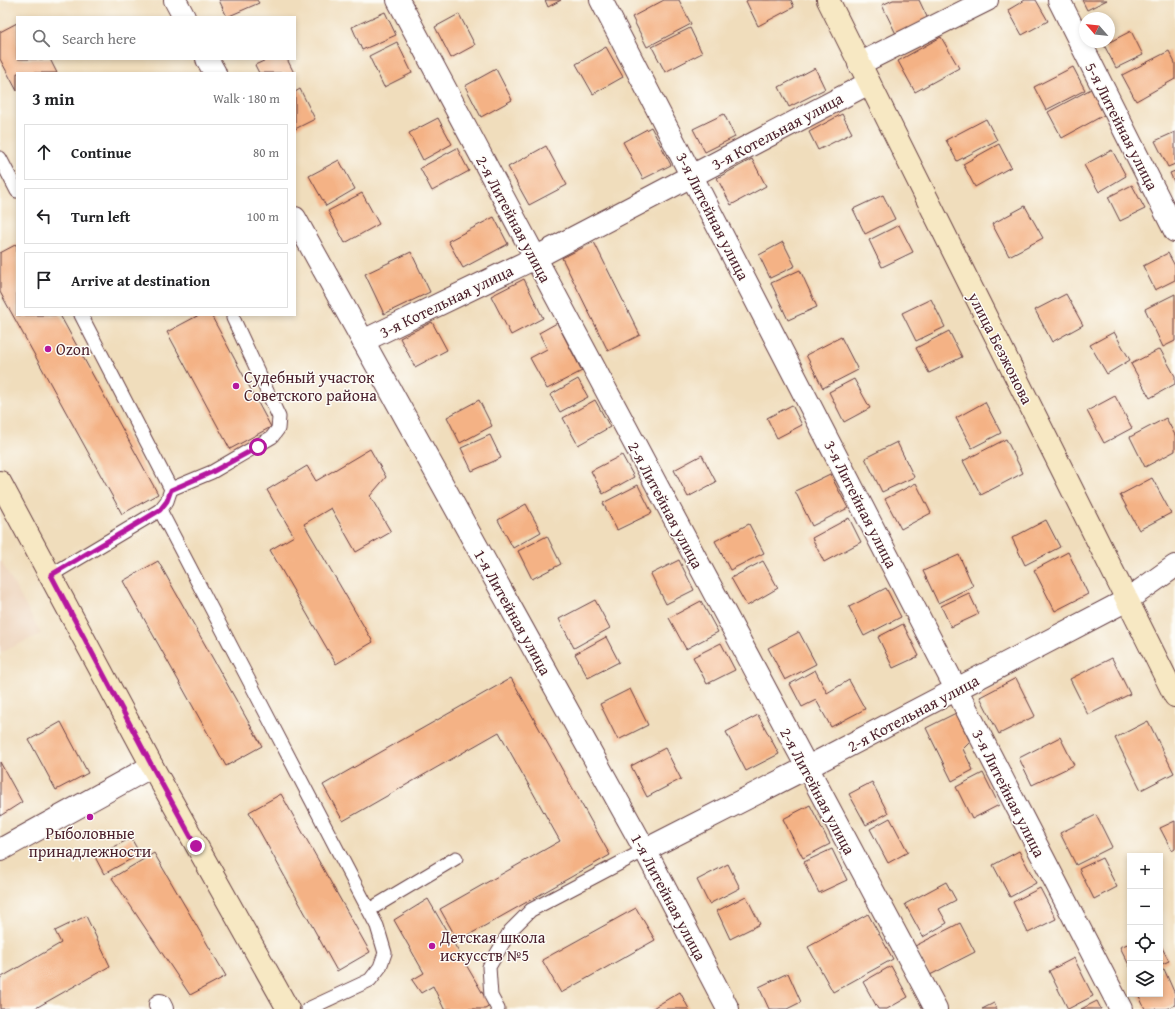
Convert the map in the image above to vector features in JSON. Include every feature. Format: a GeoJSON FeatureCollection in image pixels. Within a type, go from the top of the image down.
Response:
{"type":"FeatureCollection","features":[{"type":"Feature","properties":{"kind":"street"},"geometry":{"type":"LineString","coordinates":[[175,0],[183,16]]}},
{"type":"Feature","properties":{"kind":"street","name":"2-я Литейная улица"},"geometry":{"type":"LineString","coordinates":[[398,0],[806,768],[936,1009]]}},
{"type":"Feature","properties":{"kind":"street","name":"3-я Литейная улица"},"geometry":{"type":"LineString","coordinates":[[601,0],[1121,1009]]}},
{"type":"Feature","properties":{"kind":"street","name":"улица Безжонова"},"geometry":{"type":"LineString","coordinates":[[828,0],[1175,696]]}},
{"type":"Feature","properties":{"kind":"street","name":"3-я Котельная улица"},"geometry":{"type":"LineString","coordinates":[[363,341],[535,258],[692,175],[987,0]]}},
{"type":"Feature","properties":{"kind":"street","name":"5-я Литейная улица"},"geometry":{"type":"LineString","coordinates":[[1059,0],[1175,231]]}},
{"type":"Feature","properties":{"kind":"street"},"geometry":{"type":"LineString","coordinates":[[208,60],[214,72]]}},
{"type":"Feature","properties":{"kind":"street","name":"1-я Литейная улица"},"geometry":{"type":"LineString","coordinates":[[296,220],[645,850],[728,1009]]}},
{"type":"Feature","properties":{"kind":"street"},"geometry":{"type":"LineString","coordinates":[[0,482],[152,766],[288,1009]]}},
{"type":"Feature","properties":{"kind":"street","name":"2-я Котельная улица"},"geometry":{"type":"LineString","coordinates":[[645,850],[806,768],[1127,600],[1175,566]]}},
{"type":"Feature","properties":{"kind":"street"},"geometry":{"type":"LineString","coordinates":[[0,850],[152,766]]}},
{"type":"Feature","properties":{"kind":"lane"},"geometry":{"type":"LineString","coordinates":[[0,158],[16,189]]}},
{"type":"Feature","properties":{"kind":"lane"},"geometry":{"type":"LineString","coordinates":[[82,316],[171,490]]}},
{"type":"Feature","properties":{"kind":"lane"},"geometry":{"type":"LineString","coordinates":[[51,575],[160,510],[167,501],[171,490],[212,472],[258,447],[272,437],[278,429],[279,417],[233,318]]}},
{"type":"Feature","properties":{"kind":"lane"},"geometry":{"type":"LineString","coordinates":[[160,510],[377,926],[385,953],[380,967],[370,980],[308,1009]]}},
{"type":"Feature","properties":{"kind":"lane"},"geometry":{"type":"LineString","coordinates":[[498,1009],[491,996],[489,967],[510,931],[531,910],[645,850]]}},
{"type":"Feature","properties":{"kind":"lane"},"geometry":{"type":"LineString","coordinates":[[369,910],[456,858]]}},
{"type":"Feature","properties":{"kind":"shaded area"},"geometry":{"type":"Polygon","coordinates":[[[0,559],[41,634],[0,653],[0,559]]]}},
{"type":"Feature","properties":{"kind":"building"},"geometry":{"type":"Polygon","coordinates":[[[219,0],[257,0],[259,3],[229,16],[227,16],[219,0]]]}},
{"type":"Feature","properties":{"kind":"building"},"geometry":{"type":"Polygon","coordinates":[[[545,0],[561,0],[548,7],[545,0]]]}},
{"type":"Feature","properties":{"kind":"building"},"geometry":{"type":"Polygon","coordinates":[[[664,0],[679,0],[691,24],[647,47],[632,17],[664,0]]]}},
{"type":"Feature","properties":{"kind":"building"},"geometry":{"type":"Polygon","coordinates":[[[791,0],[794,7],[758,26],[746,1],[791,0]]]}},
{"type":"Feature","properties":{"kind":"building"},"geometry":{"type":"Polygon","coordinates":[[[893,0],[919,0],[928,19],[896,34],[882,5],[893,0]]]}},
{"type":"Feature","properties":{"kind":"building"},"geometry":{"type":"Polygon","coordinates":[[[1025,0],[1036,0],[1048,21],[1022,35],[1008,10],[1025,0]]]}},
{"type":"Feature","properties":{"kind":"building"},"geometry":{"type":"Polygon","coordinates":[[[1082,0],[1107,0],[1087,10],[1082,0]]]}},
{"type":"Feature","properties":{"kind":"building"},"geometry":{"type":"Polygon","coordinates":[[[385,12],[396,35],[362,50],[352,27],[385,12]]]}},
{"type":"Feature","properties":{"kind":"building"},"geometry":{"type":"Polygon","coordinates":[[[459,14],[475,45],[451,58],[435,27],[459,14]]]}},
{"type":"Feature","properties":{"kind":"building"},"geometry":{"type":"Polygon","coordinates":[[[16,24],[16,60],[50,60],[56,72],[16,72],[16,89],[0,59],[0,32],[16,24]]]}},
{"type":"Feature","properties":{"kind":"building"},"geometry":{"type":"Polygon","coordinates":[[[690,28],[702,53],[665,72],[652,47],[690,28]]]}},
{"type":"Feature","properties":{"kind":"building"},"geometry":{"type":"Polygon","coordinates":[[[1131,31],[1143,55],[1116,68],[1106,48],[1115,48],[1115,39],[1131,31]]]}},
{"type":"Feature","properties":{"kind":"building"},"geometry":{"type":"Polygon","coordinates":[[[941,37],[959,68],[915,92],[898,61],[941,37]]]}},
{"type":"Feature","properties":{"kind":"building"},"geometry":{"type":"Polygon","coordinates":[[[397,42],[412,73],[384,87],[369,56],[397,42]]]}},
{"type":"Feature","properties":{"kind":"building"},"geometry":{"type":"Polygon","coordinates":[[[606,47],[623,77],[593,94],[576,64],[606,47]]]}},
{"type":"Feature","properties":{"kind":"building"},"geometry":{"type":"Polygon","coordinates":[[[1169,51],[1175,63],[1175,79],[1136,101],[1122,75],[1169,51]]]}},
{"type":"Feature","properties":{"kind":"building"},"geometry":{"type":"Polygon","coordinates":[[[266,60],[288,60],[294,72],[258,72],[255,65],[266,60]]]}},
{"type":"Feature","properties":{"kind":"building"},"geometry":{"type":"Polygon","coordinates":[[[1073,67],[1085,90],[1046,110],[1034,87],[1073,67]]]}},
{"type":"Feature","properties":{"kind":"building"},"geometry":{"type":"Polygon","coordinates":[[[815,68],[825,89],[789,107],[779,87],[815,68]]]}},
{"type":"Feature","properties":{"kind":"building"},"geometry":{"type":"Polygon","coordinates":[[[496,69],[512,100],[481,117],[465,86],[496,69]]]}},
{"type":"Feature","properties":{"kind":"building"},"geometry":{"type":"Polygon","coordinates":[[[300,89],[315,119],[296,128],[296,91],[300,89]]]}},
{"type":"Feature","properties":{"kind":"building"},"geometry":{"type":"Polygon","coordinates":[[[1091,89],[1104,115],[1062,138],[1048,112],[1091,89]]]}},
{"type":"Feature","properties":{"kind":"building"},"geometry":{"type":"Polygon","coordinates":[[[724,114],[735,137],[705,152],[693,129],[724,114]]]}},
{"type":"Feature","properties":{"kind":"building"},"geometry":{"type":"Polygon","coordinates":[[[842,114],[852,133],[818,150],[809,132],[842,114]]]}},
{"type":"Feature","properties":{"kind":"building"},"geometry":{"type":"Polygon","coordinates":[[[438,118],[452,144],[423,160],[409,133],[438,118]]]}},
{"type":"Feature","properties":{"kind":"building"},"geometry":{"type":"Polygon","coordinates":[[[986,119],[997,140],[957,161],[946,140],[986,119]]]}},
{"type":"Feature","properties":{"kind":"building"},"geometry":{"type":"Polygon","coordinates":[[[651,127],[671,165],[643,179],[623,142],[651,127]]]}},
{"type":"Feature","properties":{"kind":"building"},"geometry":{"type":"Polygon","coordinates":[[[1175,132],[1175,164],[1168,167],[1155,141],[1175,132]]]}},
{"type":"Feature","properties":{"kind":"building"},"geometry":{"type":"Polygon","coordinates":[[[999,144],[1011,167],[975,187],[963,164],[999,144]]]}},
{"type":"Feature","properties":{"kind":"building"},"geometry":{"type":"Polygon","coordinates":[[[546,146],[567,185],[529,205],[508,167],[546,146]]]}},
{"type":"Feature","properties":{"kind":"building"},"geometry":{"type":"Polygon","coordinates":[[[457,148],[469,171],[432,191],[420,168],[457,148]]]}},
{"type":"Feature","properties":{"kind":"building"},"geometry":{"type":"Polygon","coordinates":[[[1112,150],[1126,176],[1099,192],[1084,165],[1112,150]]]}},
{"type":"Feature","properties":{"kind":"building"},"geometry":{"type":"Polygon","coordinates":[[[752,159],[766,186],[731,205],[717,178],[752,159]]]}},
{"type":"Feature","properties":{"kind":"building"},"geometry":{"type":"Polygon","coordinates":[[[339,160],[355,189],[326,206],[309,176],[339,160]]]}},
{"type":"Feature","properties":{"kind":"building"},"geometry":{"type":"Polygon","coordinates":[[[1175,171],[1175,184],[1170,173],[1175,171]]]}},
{"type":"Feature","properties":{"kind":"building"},"geometry":{"type":"Polygon","coordinates":[[[1132,185],[1145,209],[1120,221],[1108,197],[1132,185]]]}},
{"type":"Feature","properties":{"kind":"building"},"geometry":{"type":"Polygon","coordinates":[[[362,193],[379,224],[345,243],[328,211],[362,193]]]}},
{"type":"Feature","properties":{"kind":"building"},"geometry":{"type":"Polygon","coordinates":[[[883,195],[895,219],[865,234],[853,209],[883,195]]]}},
{"type":"Feature","properties":{"kind":"building"},"geometry":{"type":"Polygon","coordinates":[[[1025,206],[1043,238],[1009,256],[992,224],[1025,206]]]}},
{"type":"Feature","properties":{"kind":"building"},"geometry":{"type":"Polygon","coordinates":[[[494,217],[508,244],[463,268],[448,241],[494,217]]]}},
{"type":"Feature","properties":{"kind":"building"},"geometry":{"type":"Polygon","coordinates":[[[899,225],[913,252],[882,267],[869,240],[899,225]]]}},
{"type":"Feature","properties":{"kind":"building"},"geometry":{"type":"Polygon","coordinates":[[[594,242],[640,335],[608,351],[562,258],[594,242]]]}},
{"type":"Feature","properties":{"kind":"building"},"geometry":{"type":"Polygon","coordinates":[[[783,242],[795,266],[770,278],[759,255],[783,242]]]}},
{"type":"Feature","properties":{"kind":"building"},"geometry":{"type":"Polygon","coordinates":[[[16,245],[16,316],[61,316],[158,494],[122,514],[0,292],[0,253],[16,245]]]}},
{"type":"Feature","properties":{"kind":"building"},"geometry":{"type":"Polygon","coordinates":[[[411,252],[430,292],[384,314],[365,274],[411,252]]]}},
{"type":"Feature","properties":{"kind":"building"},"geometry":{"type":"Polygon","coordinates":[[[1168,253],[1175,266],[1175,280],[1155,290],[1143,266],[1168,253]]]}},
{"type":"Feature","properties":{"kind":"building"},"geometry":{"type":"Polygon","coordinates":[[[800,270],[817,307],[788,320],[771,283],[800,270]]]}},
{"type":"Feature","properties":{"kind":"building"},"geometry":{"type":"Polygon","coordinates":[[[524,279],[543,318],[511,335],[491,296],[524,279]]]}},
{"type":"Feature","properties":{"kind":"building"},"geometry":{"type":"Polygon","coordinates":[[[1066,294],[1083,325],[1052,342],[1035,310],[1066,294]]]}},
{"type":"Feature","properties":{"kind":"building"},"geometry":{"type":"Polygon","coordinates":[[[1175,294],[1175,341],[1163,347],[1145,309],[1175,294]]]}},
{"type":"Feature","properties":{"kind":"building"},"geometry":{"type":"Polygon","coordinates":[[[931,299],[945,327],[916,341],[902,313],[931,299]]]}},
{"type":"Feature","properties":{"kind":"building"},"geometry":{"type":"Polygon","coordinates":[[[197,316],[212,316],[271,427],[230,449],[167,332],[197,316]]]}},
{"type":"Feature","properties":{"kind":"building"},"geometry":{"type":"Polygon","coordinates":[[[432,322],[447,350],[415,367],[400,338],[432,322]]]}},
{"type":"Feature","properties":{"kind":"building"},"geometry":{"type":"Polygon","coordinates":[[[557,323],[582,371],[547,389],[530,358],[547,349],[539,333],[557,323]]]}},
{"type":"Feature","properties":{"kind":"building"},"geometry":{"type":"Polygon","coordinates":[[[949,331],[962,357],[929,373],[916,348],[949,331]]]}},
{"type":"Feature","properties":{"kind":"building"},"geometry":{"type":"Polygon","coordinates":[[[1114,332],[1130,360],[1107,374],[1090,345],[1114,332]]]}},
{"type":"Feature","properties":{"kind":"building"},"geometry":{"type":"Polygon","coordinates":[[[841,337],[858,370],[823,388],[806,355],[841,337]]]}},
{"type":"Feature","properties":{"kind":"building"},"geometry":{"type":"Polygon","coordinates":[[[1160,349],[1175,376],[1175,384],[1150,398],[1131,364],[1160,349]]]}},
{"type":"Feature","properties":{"kind":"building"},"geometry":{"type":"Polygon","coordinates":[[[578,379],[588,397],[560,412],[550,395],[578,379]]]}},
{"type":"Feature","properties":{"kind":"building"},"geometry":{"type":"Polygon","coordinates":[[[854,379],[870,408],[844,422],[829,392],[854,379]]]}},
{"type":"Feature","properties":{"kind":"building"},"geometry":{"type":"Polygon","coordinates":[[[1115,396],[1132,428],[1104,443],[1087,411],[1115,396]]]}},
{"type":"Feature","properties":{"kind":"building"},"geometry":{"type":"Polygon","coordinates":[[[479,400],[492,426],[460,443],[447,417],[479,400]]]}},
{"type":"Feature","properties":{"kind":"building"},"geometry":{"type":"Polygon","coordinates":[[[595,400],[610,427],[578,445],[563,418],[595,400]]]}},
{"type":"Feature","properties":{"kind":"building"},"geometry":{"type":"Polygon","coordinates":[[[985,402],[1001,433],[972,448],[956,418],[985,402]]]}},
{"type":"Feature","properties":{"kind":"building"},"geometry":{"type":"Polygon","coordinates":[[[792,405],[802,425],[777,438],[767,418],[792,405]]]}},
{"type":"Feature","properties":{"kind":"building"},"geometry":{"type":"Polygon","coordinates":[[[1166,418],[1175,435],[1175,451],[1145,467],[1130,437],[1166,418]]]}},
{"type":"Feature","properties":{"kind":"building"},"geometry":{"type":"Polygon","coordinates":[[[490,435],[501,458],[472,471],[461,448],[490,435]]]}},
{"type":"Feature","properties":{"kind":"building"},"geometry":{"type":"Polygon","coordinates":[[[1006,439],[1023,473],[981,495],[963,461],[1006,439]]]}},
{"type":"Feature","properties":{"kind":"building"},"geometry":{"type":"Polygon","coordinates":[[[897,442],[914,477],[882,492],[865,458],[897,442]]]}},
{"type":"Feature","properties":{"kind":"building"},"geometry":{"type":"Polygon","coordinates":[[[370,449],[386,477],[370,496],[391,532],[356,552],[331,508],[304,524],[373,642],[336,664],[270,550],[294,536],[267,490],[307,466],[316,481],[370,449]]]}},
{"type":"Feature","properties":{"kind":"building"},"geometry":{"type":"Polygon","coordinates":[[[622,455],[634,477],[603,494],[591,471],[622,455]]]}},
{"type":"Feature","properties":{"kind":"building"},"geometry":{"type":"Polygon","coordinates":[[[702,455],[716,482],[688,497],[674,470],[702,455]]]}},
{"type":"Feature","properties":{"kind":"building"},"geometry":{"type":"Polygon","coordinates":[[[830,474],[848,508],[812,526],[795,491],[830,474]]]}},
{"type":"Feature","properties":{"kind":"building"},"geometry":{"type":"Polygon","coordinates":[[[1152,478],[1171,513],[1139,530],[1120,495],[1152,478]]]}},
{"type":"Feature","properties":{"kind":"building"},"geometry":{"type":"Polygon","coordinates":[[[916,483],[931,513],[901,529],[885,499],[916,483]]]}},
{"type":"Feature","properties":{"kind":"building"},"geometry":{"type":"Polygon","coordinates":[[[638,485],[652,513],[617,530],[603,503],[638,485]]]}},
{"type":"Feature","properties":{"kind":"building"},"geometry":{"type":"Polygon","coordinates":[[[526,504],[541,532],[513,548],[498,520],[526,504]]]}},
{"type":"Feature","properties":{"kind":"building"},"geometry":{"type":"Polygon","coordinates":[[[849,518],[861,542],[824,562],[812,538],[849,518]]]}},
{"type":"Feature","properties":{"kind":"building"},"geometry":{"type":"Polygon","coordinates":[[[1046,520],[1060,547],[1025,565],[1012,538],[1046,520]]]}},
{"type":"Feature","properties":{"kind":"building"},"geometry":{"type":"Polygon","coordinates":[[[749,524],[764,553],[730,570],[715,541],[749,524]]]}},
{"type":"Feature","properties":{"kind":"building"},"geometry":{"type":"Polygon","coordinates":[[[547,536],[561,564],[532,579],[518,551],[547,536]]]}},
{"type":"Feature","properties":{"kind":"building"},"geometry":{"type":"Polygon","coordinates":[[[1068,552],[1088,594],[1055,611],[1034,570],[1068,552]]]}},
{"type":"Feature","properties":{"kind":"building"},"geometry":{"type":"Polygon","coordinates":[[[959,555],[973,586],[938,603],[923,571],[959,555]]]}},
{"type":"Feature","properties":{"kind":"building"},"geometry":{"type":"Polygon","coordinates":[[[679,560],[694,590],[666,604],[651,574],[679,560]]]}},
{"type":"Feature","properties":{"kind":"building"},"geometry":{"type":"Polygon","coordinates":[[[158,561],[262,746],[226,766],[123,581],[158,561]]]}},
{"type":"Feature","properties":{"kind":"building"},"geometry":{"type":"Polygon","coordinates":[[[763,561],[778,588],[747,606],[731,578],[763,561]]]}},
{"type":"Feature","properties":{"kind":"building"},"geometry":{"type":"Polygon","coordinates":[[[886,588],[901,617],[864,636],[849,607],[886,588]]]}},
{"type":"Feature","properties":{"kind":"building"},"geometry":{"type":"Polygon","coordinates":[[[969,593],[979,614],[951,627],[941,606],[969,593]]]}},
{"type":"Feature","properties":{"kind":"building"},"geometry":{"type":"Polygon","coordinates":[[[595,600],[610,628],[574,648],[559,619],[595,600]]]}},
{"type":"Feature","properties":{"kind":"building"},"geometry":{"type":"Polygon","coordinates":[[[701,601],[718,632],[686,649],[669,618],[701,601]]]}},
{"type":"Feature","properties":{"kind":"building"},"geometry":{"type":"Polygon","coordinates":[[[903,624],[919,656],[893,668],[878,637],[903,624]]]}},
{"type":"Feature","properties":{"kind":"building"},"geometry":{"type":"Polygon","coordinates":[[[799,632],[816,664],[785,680],[768,648],[799,632]]]}},
{"type":"Feature","properties":{"kind":"building"},"geometry":{"type":"Polygon","coordinates":[[[606,637],[619,662],[588,678],[575,654],[606,637]]]}},
{"type":"Feature","properties":{"kind":"building"},"geometry":{"type":"Polygon","coordinates":[[[721,643],[735,670],[707,684],[693,657],[721,643]]]}},
{"type":"Feature","properties":{"kind":"building"},"geometry":{"type":"Polygon","coordinates":[[[1112,658],[1130,694],[1088,715],[1070,679],[1112,658]]]}},
{"type":"Feature","properties":{"kind":"building"},"geometry":{"type":"Polygon","coordinates":[[[815,670],[827,693],[849,680],[865,709],[831,727],[816,700],[802,707],[790,684],[815,670]]]}},
{"type":"Feature","properties":{"kind":"building"},"geometry":{"type":"Polygon","coordinates":[[[511,678],[610,855],[458,941],[440,909],[560,841],[499,732],[343,821],[323,785],[511,678]]]}},
{"type":"Feature","properties":{"kind":"building"},"geometry":{"type":"Polygon","coordinates":[[[1016,678],[1035,716],[999,734],[980,697],[1016,678]]]}},
{"type":"Feature","properties":{"kind":"building"},"geometry":{"type":"Polygon","coordinates":[[[630,689],[648,725],[618,740],[600,704],[630,689]]]}},
{"type":"Feature","properties":{"kind":"building"},"geometry":{"type":"Polygon","coordinates":[[[956,713],[970,742],[963,749],[973,770],[952,781],[926,728],[956,713]]]}},
{"type":"Feature","properties":{"kind":"building"},"geometry":{"type":"Polygon","coordinates":[[[758,715],[779,754],[746,771],[726,732],[758,715]]]}},
{"type":"Feature","properties":{"kind":"building"},"geometry":{"type":"Polygon","coordinates":[[[1148,721],[1174,773],[1141,790],[1115,738],[1148,721]]]}},
{"type":"Feature","properties":{"kind":"building"},"geometry":{"type":"Polygon","coordinates":[[[61,722],[88,773],[56,790],[29,740],[61,722]]]}},
{"type":"Feature","properties":{"kind":"building"},"geometry":{"type":"Polygon","coordinates":[[[1060,737],[1074,765],[1032,785],[1019,758],[1060,737]]]}},
{"type":"Feature","properties":{"kind":"building"},"geometry":{"type":"Polygon","coordinates":[[[665,748],[681,779],[647,797],[631,766],[665,748]]]}},
{"type":"Feature","properties":{"kind":"building"},"geometry":{"type":"Polygon","coordinates":[[[0,762],[22,802],[0,816],[0,762]]]}},
{"type":"Feature","properties":{"kind":"building"},"geometry":{"type":"Polygon","coordinates":[[[983,773],[999,805],[972,819],[956,787],[983,773]]]}},
{"type":"Feature","properties":{"kind":"building"},"geometry":{"type":"Polygon","coordinates":[[[872,782],[888,813],[866,825],[849,794],[872,782]]]}},
{"type":"Feature","properties":{"kind":"building"},"geometry":{"type":"Polygon","coordinates":[[[281,794],[370,952],[337,971],[249,812],[281,794]]]}},
{"type":"Feature","properties":{"kind":"building"},"geometry":{"type":"Polygon","coordinates":[[[810,805],[830,844],[803,858],[783,819],[810,805]]]}},
{"type":"Feature","properties":{"kind":"building"},"geometry":{"type":"Polygon","coordinates":[[[1096,815],[1112,847],[1076,865],[1060,833],[1096,815]]]}},
{"type":"Feature","properties":{"kind":"building"},"geometry":{"type":"Polygon","coordinates":[[[890,818],[908,852],[888,863],[870,829],[890,818]]]}},
{"type":"Feature","properties":{"kind":"building"},"geometry":{"type":"Polygon","coordinates":[[[1175,821],[1175,849],[1172,851],[1160,828],[1175,821]]]}},
{"type":"Feature","properties":{"kind":"building"},"geometry":{"type":"Polygon","coordinates":[[[131,838],[140,854],[104,874],[95,857],[131,838]]]}},
{"type":"Feature","properties":{"kind":"building"},"geometry":{"type":"Polygon","coordinates":[[[832,849],[847,880],[819,893],[804,862],[832,849]]]}},
{"type":"Feature","properties":{"kind":"building"},"geometry":{"type":"Polygon","coordinates":[[[1019,851],[1036,883],[1010,897],[993,865],[1019,851]]]}},
{"type":"Feature","properties":{"kind":"building"},"geometry":{"type":"Polygon","coordinates":[[[154,853],[226,976],[190,995],[112,878],[154,853]]]}},
{"type":"Feature","properties":{"kind":"building"},"geometry":{"type":"Polygon","coordinates":[[[1102,858],[1117,887],[1094,899],[1079,869],[1102,858]]]}},
{"type":"Feature","properties":{"kind":"building"},"geometry":{"type":"Polygon","coordinates":[[[728,864],[740,888],[709,904],[697,880],[728,864]]]}},
{"type":"Feature","properties":{"kind":"building"},"geometry":{"type":"Polygon","coordinates":[[[946,882],[956,900],[939,909],[947,923],[923,937],[905,904],[946,882]]]}},
{"type":"Feature","properties":{"kind":"building"},"geometry":{"type":"Polygon","coordinates":[[[1040,888],[1056,919],[1028,933],[1013,902],[1040,888]]]}},
{"type":"Feature","properties":{"kind":"building"},"geometry":{"type":"Polygon","coordinates":[[[746,896],[760,924],[730,939],[717,911],[746,896]]]}},
{"type":"Feature","properties":{"kind":"building","name":"Детская школа искусств №5"},"geometry":{"type":"Polygon","coordinates":[[[428,899],[490,1006],[485,1009],[444,1009],[433,986],[421,993],[412,980],[424,973],[394,920],[428,899]]]}},
{"type":"Feature","properties":{"kind":"building"},"geometry":{"type":"Polygon","coordinates":[[[636,908],[655,940],[561,993],[542,960],[636,908]]]}},
{"type":"Feature","properties":{"kind":"building"},"geometry":{"type":"Polygon","coordinates":[[[868,914],[893,959],[833,992],[808,947],[868,914]]]}},
{"type":"Feature","properties":{"kind":"building"},"geometry":{"type":"Polygon","coordinates":[[[86,916],[110,966],[34,1009],[0,1009],[0,978],[61,943],[55,931],[86,916]]]}},
{"type":"Feature","properties":{"kind":"building"},"geometry":{"type":"Polygon","coordinates":[[[960,923],[975,952],[930,975],[915,946],[960,923]]]}},
{"type":"Feature","properties":{"kind":"building"},"geometry":{"type":"Polygon","coordinates":[[[1127,944],[1127,961],[1120,947],[1127,944]]]}},
{"type":"Feature","properties":{"kind":"building"},"geometry":{"type":"Polygon","coordinates":[[[1163,950],[1169,961],[1163,964],[1163,950]]]}},
{"type":"Feature","properties":{"kind":"building"},"geometry":{"type":"Polygon","coordinates":[[[1074,958],[1093,996],[1068,1009],[1049,971],[1074,958]]]}},
{"type":"Feature","properties":{"kind":"building"},"geometry":{"type":"Polygon","coordinates":[[[891,966],[908,997],[887,1009],[878,1009],[863,982],[891,966]]]}},
{"type":"Feature","properties":{"kind":"building"},"geometry":{"type":"Polygon","coordinates":[[[1163,970],[1175,994],[1175,1005],[1166,1009],[1145,1009],[1139,997],[1163,997],[1163,970]]]}},
{"type":"Feature","properties":{"kind":"building"},"geometry":{"type":"Polygon","coordinates":[[[788,973],[801,1002],[787,1009],[769,1009],[759,987],[788,973]]]}},
{"type":"Feature","properties":{"kind":"building"},"geometry":{"type":"Polygon","coordinates":[[[680,992],[689,1009],[651,1009],[680,992]]]}},
{"type":"Feature","properties":{"kind":"building"},"geometry":{"type":"Polygon","coordinates":[[[1097,1001],[1101,1009],[1081,1009],[1097,1001]]]}},
{"type":"Feature","properties":{"kind":"building"},"geometry":{"type":"Polygon","coordinates":[[[994,1003],[997,1009],[982,1009],[994,1003]]]}},
{"type":"Feature","properties":{"kind":"place","name":"Ozon"},"geometry":{"type":"Point","coordinates":[48,349]}},
{"type":"Feature","properties":{"kind":"place","name":"Судебный участок Советского района"},"geometry":{"type":"Point","coordinates":[236,386]}},
{"type":"Feature","properties":{"kind":"place","name":"Рыболовные принадлежности"},"geometry":{"type":"Point","coordinates":[90,817]}},
{"type":"Feature","properties":{"kind":"place","name":"Детская школа искусств №5"},"geometry":{"type":"Point","coordinates":[432,946]}},
{"type":"Feature","properties":{"kind":"route"},"geometry":{"type":"LineString","coordinates":[[196,846],[51,575],[160,510],[167,501],[171,490],[212,472],[258,447]]}}]}
